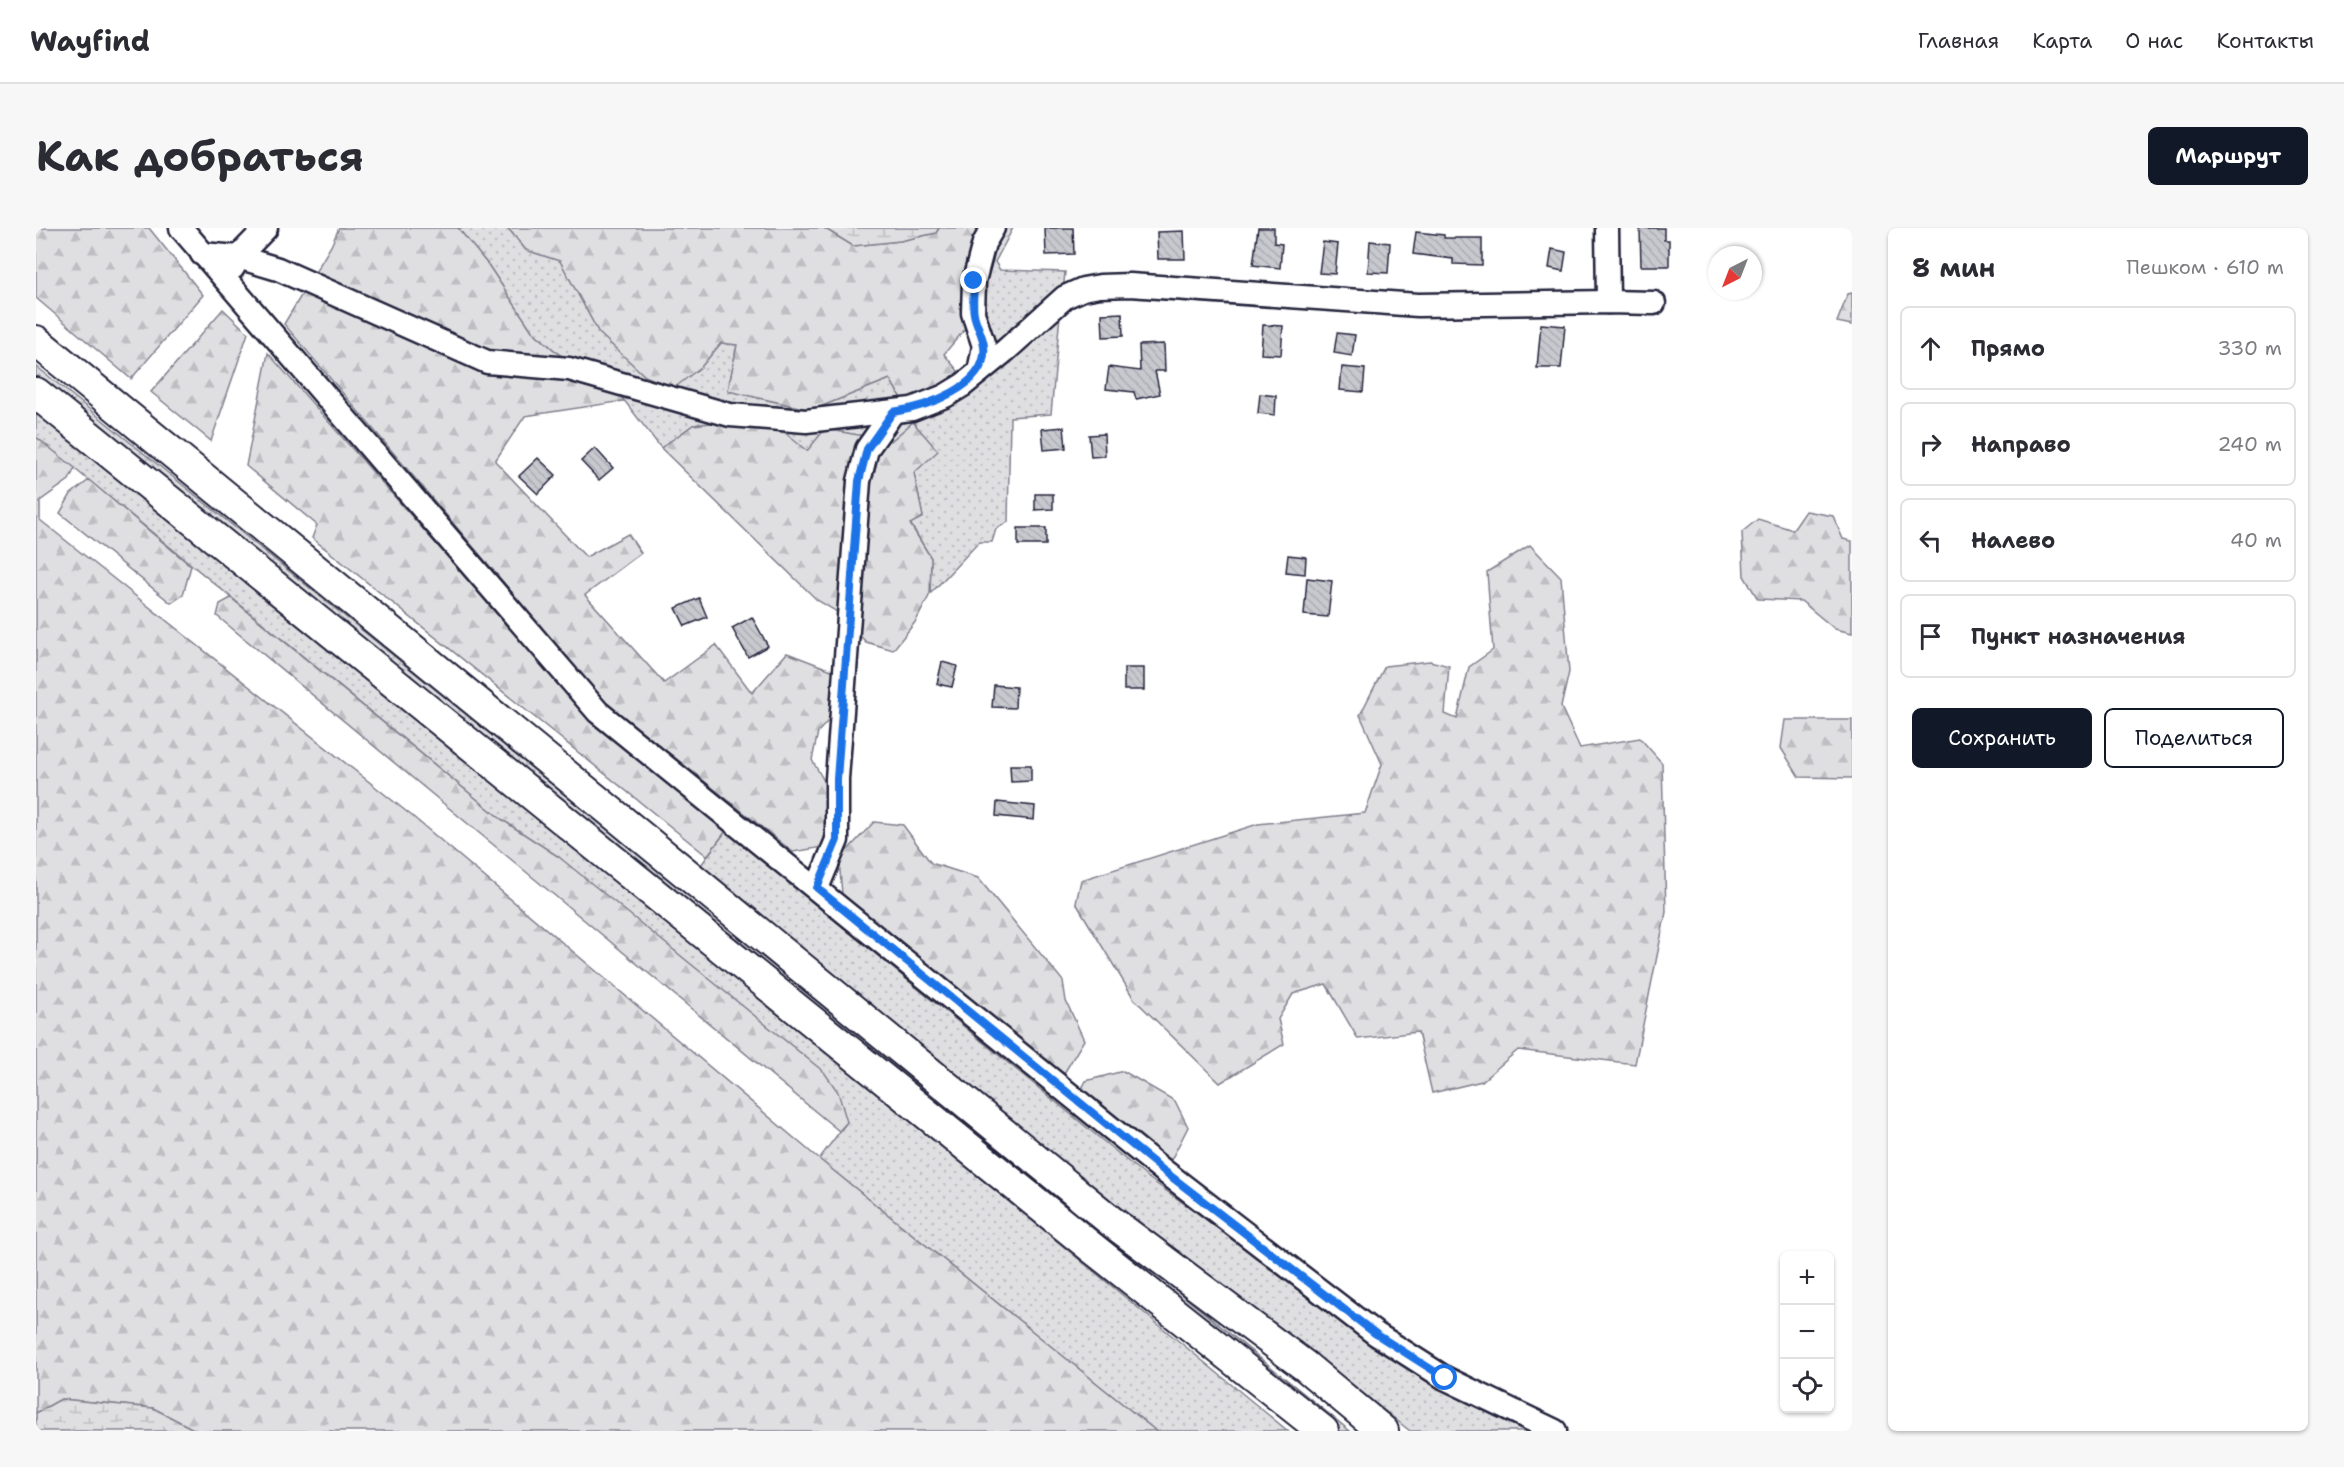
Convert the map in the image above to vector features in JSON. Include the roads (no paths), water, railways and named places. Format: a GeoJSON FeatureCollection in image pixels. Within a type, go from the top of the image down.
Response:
{"type":"FeatureCollection","features":[{"type":"Feature","properties":{"kind":"main road"},"geometry":{"type":"LineString","coordinates":[[36,341],[1102,1214],[1305,1366],[1383,1431]]}},
{"type":"Feature","properties":{"kind":"main road"},"geometry":{"type":"LineString","coordinates":[[36,393],[1091,1247],[1323,1431]]}},
{"type":"Feature","properties":{"kind":"street"},"geometry":{"type":"LineString","coordinates":[[181,228],[598,712],[1164,1171],[1376,1334],[1445,1378],[1555,1431]]}},
{"type":"Feature","properties":{"kind":"street"},"geometry":{"type":"LineString","coordinates":[[227,283],[238,257],[266,228]]}},
{"type":"Feature","properties":{"kind":"street"},"geometry":{"type":"LineString","coordinates":[[979,372],[984,346],[974,313],[974,281],[984,243],[993,228]]}},
{"type":"Feature","properties":{"kind":"street"},"geometry":{"type":"LineString","coordinates":[[1607,228],[1608,302]]}},
{"type":"Feature","properties":{"kind":"street"},"geometry":{"type":"LineString","coordinates":[[202,254],[238,257],[278,269],[487,362],[569,369],[730,415],[806,421],[912,409],[945,396],[963,385],[1006,350],[1065,297],[1083,289],[1100,286],[1130,285],[1418,305],[1654,303]]}},
{"type":"Feature","properties":{"kind":"street"},"geometry":{"type":"LineString","coordinates":[[817,888],[837,840],[837,779],[859,481],[867,449],[893,412]]}}]}
